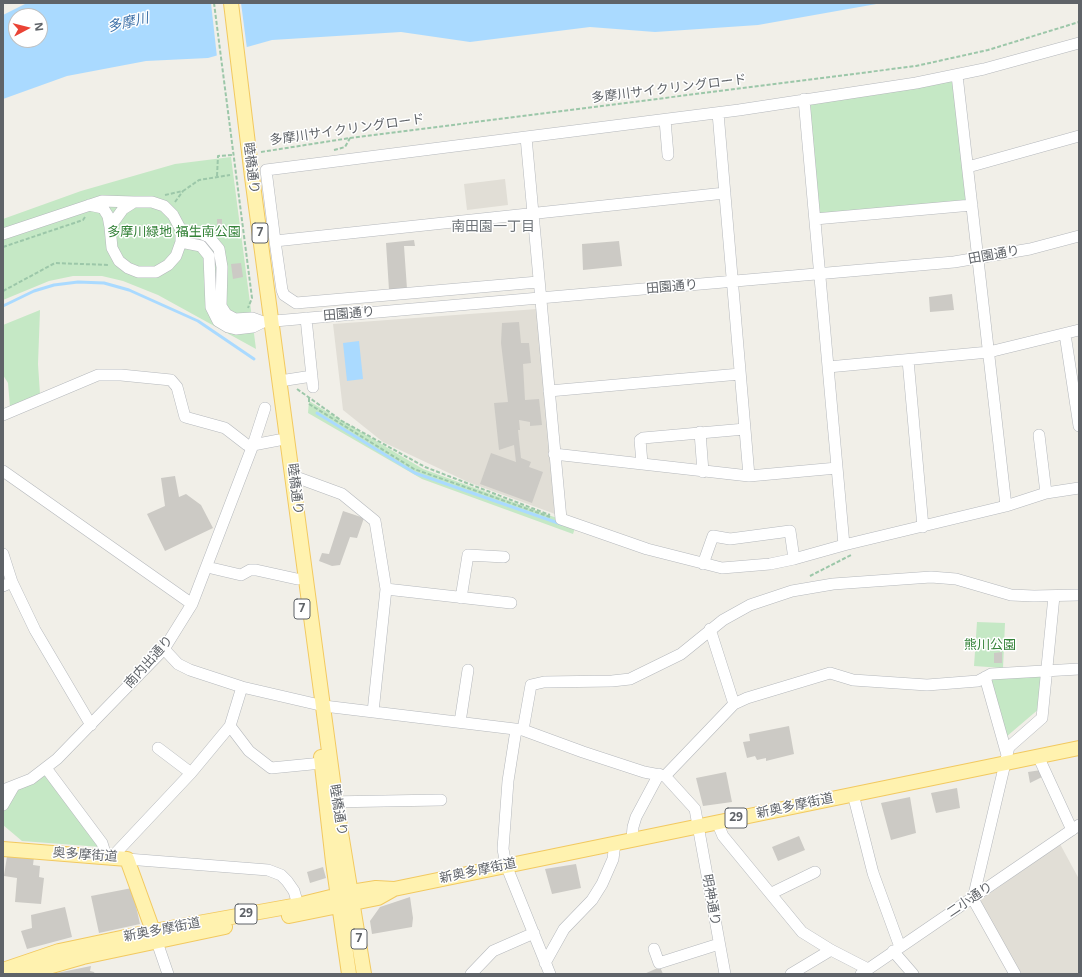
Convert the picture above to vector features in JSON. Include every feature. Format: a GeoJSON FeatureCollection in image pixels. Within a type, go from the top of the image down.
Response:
{"type":"FeatureCollection","features":[{"type":"Feature","properties":{"kind":"main road","name":"睦橋通り"},"geometry":{"type":"LineString","coordinates":[[221,3],[267,322],[279,440],[297,579],[319,705],[322,763],[331,802]]}},
{"type":"Feature","properties":{"kind":"main road","name":"睦橋通り"},"geometry":{"type":"LineString","coordinates":[[231,3],[242,152]]}},
{"type":"Feature","properties":{"kind":"main road","name":"睦橋通り"},"geometry":{"type":"LineString","coordinates":[[267,322],[285,383],[293,476],[331,802],[346,899],[364,974]]}},
{"type":"Feature","properties":{"kind":"main road","name":"新奥多摩街道"},"geometry":{"type":"LineString","coordinates":[[3,970],[60,951],[155,936],[346,899],[376,888],[394,889],[853,794],[1006,759],[1038,756],[1079,748]]}},
{"type":"Feature","properties":{"kind":"main road","name":"奥多摩街道"},"geometry":{"type":"LineString","coordinates":[[3,849],[110,856],[127,859],[155,936]]}},
{"type":"Feature","properties":{"kind":"main road","name":"睦橋通り"},"geometry":{"type":"LineString","coordinates":[[346,899],[349,974]]}},
{"type":"Feature","properties":{"kind":"main road","name":"新奥多摩街道"},"geometry":{"type":"LineString","coordinates":[[24,974],[155,936],[298,905],[346,899]]}},
{"type":"Feature","properties":{"kind":"street"},"geometry":{"type":"LineString","coordinates":[[538,282],[296,304],[284,295],[282,290],[266,170],[718,113],[923,82],[957,75],[1079,43]]}},
{"type":"Feature","properties":{"kind":"street"},"geometry":{"type":"LineString","coordinates":[[957,75],[1006,506]]}},
{"type":"Feature","properties":{"kind":"street"},"geometry":{"type":"LineString","coordinates":[[804,99],[844,545]]}},
{"type":"Feature","properties":{"kind":"street"},"geometry":{"type":"LineString","coordinates":[[718,113],[749,476]]}},
{"type":"Feature","properties":{"kind":"street"},"geometry":{"type":"LineString","coordinates":[[665,120],[668,155]]}},
{"type":"Feature","properties":{"kind":"street"},"geometry":{"type":"LineString","coordinates":[[968,167],[1079,136]]}},
{"type":"Feature","properties":{"kind":"street"},"geometry":{"type":"LineString","coordinates":[[526,137],[538,282],[561,519],[647,549],[722,568],[770,564],[794,559],[844,545],[1006,506],[1046,493],[1079,488]]}},
{"type":"Feature","properties":{"kind":"street"},"geometry":{"type":"LineString","coordinates":[[275,241],[725,193]]}},
{"type":"Feature","properties":{"kind":"street"},"geometry":{"type":"LineString","coordinates":[[3,234],[89,205],[102,201],[152,202],[164,206],[173,215],[181,230],[181,242],[176,256],[163,269],[150,273],[138,272],[122,265],[115,255],[110,240],[108,216],[103,208],[89,205]]}},
{"type":"Feature","properties":{"kind":"street"},"geometry":{"type":"LineString","coordinates":[[110,227],[122,209],[134,202]]}},
{"type":"Feature","properties":{"kind":"street"},"geometry":{"type":"LineString","coordinates":[[815,219],[972,205]]}},
{"type":"Feature","properties":{"kind":"street"},"geometry":{"type":"LineString","coordinates":[[181,230],[200,233],[209,238],[219,249],[222,267],[222,306],[226,314],[235,319],[252,318],[267,322]]}},
{"type":"Feature","properties":{"kind":"street","name":"田園通り"},"geometry":{"type":"LineString","coordinates":[[267,322],[732,282],[979,258],[1030,249],[1079,236]]}},
{"type":"Feature","properties":{"kind":"street"},"geometry":{"type":"LineString","coordinates":[[181,242],[201,246],[210,256],[211,307],[218,321],[228,328],[236,329],[253,327],[267,322]]}},
{"type":"Feature","properties":{"kind":"street"},"geometry":{"type":"LineString","coordinates":[[285,383],[312,382],[306,318]]}},
{"type":"Feature","properties":{"kind":"street"},"geometry":{"type":"LineString","coordinates":[[828,367],[989,352],[1079,330]]}},
{"type":"Feature","properties":{"kind":"street"},"geometry":{"type":"LineString","coordinates":[[1065,334],[1079,426]]}},
{"type":"Feature","properties":{"kind":"street"},"geometry":{"type":"LineString","coordinates":[[908,360],[923,527]]}},
{"type":"Feature","properties":{"kind":"street"},"geometry":{"type":"LineString","coordinates":[[549,391],[740,374]]}},
{"type":"Feature","properties":{"kind":"street"},"geometry":{"type":"LineString","coordinates":[[3,415],[98,375],[121,375],[171,380],[177,387],[185,417],[225,428],[247,445],[279,440]]}},
{"type":"Feature","properties":{"kind":"street","name":"南内出通り"},"geometry":{"type":"LineString","coordinates":[[3,790],[14,786],[46,768],[91,725],[164,649],[192,604],[253,445],[265,408]]}},
{"type":"Feature","properties":{"kind":"street"},"geometry":{"type":"LineString","coordinates":[[642,463],[640,440],[643,438],[745,429]]}},
{"type":"Feature","properties":{"kind":"street"},"geometry":{"type":"LineString","coordinates":[[700,432],[703,472]]}},
{"type":"Feature","properties":{"kind":"street"},"geometry":{"type":"LineString","coordinates":[[1040,435],[1046,493]]}},
{"type":"Feature","properties":{"kind":"street"},"geometry":{"type":"LineString","coordinates":[[554,454],[749,476],[837,468]]}},
{"type":"Feature","properties":{"kind":"street"},"geometry":{"type":"LineString","coordinates":[[3,471],[192,604]]}},
{"type":"Feature","properties":{"kind":"street"},"geometry":{"type":"LineString","coordinates":[[293,476],[342,494],[375,521],[386,589],[373,712]]}},
{"type":"Feature","properties":{"kind":"street"},"geometry":{"type":"LineString","coordinates":[[703,564],[713,536],[730,539],[790,531],[794,559]]}},
{"type":"Feature","properties":{"kind":"street"},"geometry":{"type":"LineString","coordinates":[[3,554],[7,584],[91,725]]}},
{"type":"Feature","properties":{"kind":"street"},"geometry":{"type":"LineString","coordinates":[[461,598],[468,555],[504,557]]}},
{"type":"Feature","properties":{"kind":"street"},"geometry":{"type":"LineString","coordinates":[[207,567],[241,576],[250,570],[256,570],[297,579]]}},
{"type":"Feature","properties":{"kind":"street"},"geometry":{"type":"LineString","coordinates":[[550,974],[506,865],[503,849],[508,780],[531,686],[544,682],[612,681],[630,679],[681,654],[710,629],[750,605],[792,591],[833,584],[931,577],[956,579],[1011,595],[1054,596],[1079,594]]}},
{"type":"Feature","properties":{"kind":"street"},"geometry":{"type":"LineString","coordinates":[[386,589],[511,603]]}},
{"type":"Feature","properties":{"kind":"street"},"geometry":{"type":"LineString","coordinates":[[1015,974],[973,899],[1009,747],[1042,718],[1054,596]]}},
{"type":"Feature","properties":{"kind":"street"},"geometry":{"type":"LineString","coordinates":[[710,629],[734,704]]}},
{"type":"Feature","properties":{"kind":"street"},"geometry":{"type":"LineString","coordinates":[[164,649],[178,664],[190,670],[242,687],[319,705],[519,730],[644,772],[662,775]]}},
{"type":"Feature","properties":{"kind":"street"},"geometry":{"type":"LineString","coordinates":[[632,839],[632,827],[636,817],[662,775],[734,704],[747,698],[830,673],[852,680],[927,685],[978,681],[991,674],[1079,669]]}},
{"type":"Feature","properties":{"kind":"street"},"geometry":{"type":"LineString","coordinates":[[460,722],[468,670]]}},
{"type":"Feature","properties":{"kind":"street"},"geometry":{"type":"LineString","coordinates":[[985,677],[1006,759]]}},
{"type":"Feature","properties":{"kind":"street"},"geometry":{"type":"LineString","coordinates":[[46,768],[110,856],[190,773],[230,726],[242,687]]}},
{"type":"Feature","properties":{"kind":"street"},"geometry":{"type":"LineString","coordinates":[[230,726],[248,751],[271,768],[322,763]]}},
{"type":"Feature","properties":{"kind":"street"},"geometry":{"type":"LineString","coordinates":[[158,748],[190,773]]}},
{"type":"Feature","properties":{"kind":"street"},"geometry":{"type":"LineString","coordinates":[[1038,756],[1076,828]]}},
{"type":"Feature","properties":{"kind":"street","name":"明神通り"},"geometry":{"type":"LineString","coordinates":[[662,775],[694,808],[725,974]]}},
{"type":"Feature","properties":{"kind":"street"},"geometry":{"type":"LineString","coordinates":[[3,805],[14,786]]}},
{"type":"Feature","properties":{"kind":"street"},"geometry":{"type":"LineString","coordinates":[[853,794],[873,873],[897,949],[913,974]]}},
{"type":"Feature","properties":{"kind":"street"},"geometry":{"type":"LineString","coordinates":[[331,802],[441,800]]}},
{"type":"Feature","properties":{"kind":"street"},"geometry":{"type":"LineString","coordinates":[[717,822],[723,836],[772,893],[802,932],[864,971]]}},
{"type":"Feature","properties":{"kind":"street","name":"二小通り"},"geometry":{"type":"LineString","coordinates":[[864,971],[973,899],[1076,828]]}},
{"type":"Feature","properties":{"kind":"street"},"geometry":{"type":"LineString","coordinates":[[545,963],[564,929],[592,900],[602,884],[613,860],[615,843]]}},
{"type":"Feature","properties":{"kind":"street"},"geometry":{"type":"LineString","coordinates":[[127,859],[268,870],[281,875],[294,891],[298,905]]}},
{"type":"Feature","properties":{"kind":"street"},"geometry":{"type":"LineString","coordinates":[[772,893],[815,872]]}},
{"type":"Feature","properties":{"kind":"street"},"geometry":{"type":"LineString","coordinates":[[471,974],[493,951],[534,933]]}},
{"type":"Feature","properties":{"kind":"street"},"geometry":{"type":"LineString","coordinates":[[155,936],[168,974]]}},
{"type":"Feature","properties":{"kind":"street"},"geometry":{"type":"LineString","coordinates":[[654,949],[659,963],[719,944]]}},
{"type":"Feature","properties":{"kind":"street"},"geometry":{"type":"LineString","coordinates":[[791,974],[831,950]]}},
{"type":"Feature","properties":{"kind":"path"},"geometry":{"type":"LineString","coordinates":[[214,3],[242,152]]}},
{"type":"Feature","properties":{"kind":"path","name":"多摩川サイクリングロード"},"geometry":{"type":"LineString","coordinates":[[217,176],[218,156],[916,66],[988,50],[1079,22]]}},
{"type":"Feature","properties":{"kind":"path"},"geometry":{"type":"LineString","coordinates":[[166,195],[183,191],[199,180],[230,175]]}},
{"type":"Feature","properties":{"kind":"path"},"geometry":{"type":"LineString","coordinates":[[3,291],[55,263],[112,265]]}},
{"type":"Feature","properties":{"kind":"path"},"geometry":{"type":"LineString","coordinates":[[285,383],[342,420],[425,467],[504,499],[561,519]]}},
{"type":"Feature","properties":{"kind":"path"},"geometry":{"type":"LineString","coordinates":[[309,398],[309,404],[414,469],[559,520],[561,519]]}},
{"type":"Feature","properties":{"kind":"shaded area"},"geometry":{"type":"Polygon","coordinates":[[[505,179],[508,205],[467,210],[464,184],[505,179]]]}},
{"type":"Feature","properties":{"kind":"shaded area"},"geometry":{"type":"Polygon","coordinates":[[[537,309],[555,514],[468,482],[383,442],[343,410],[333,324],[537,309]]]}},
{"type":"Feature","properties":{"kind":"shaded area"},"geometry":{"type":"Polygon","coordinates":[[[1060,844],[1079,879],[1079,974],[1020,974],[979,901],[1060,844]]]}},
{"type":"Feature","properties":{"kind":"green space"},"geometry":{"type":"Polygon","coordinates":[[[953,78],[969,200],[816,214],[806,102],[953,78]]]}},
{"type":"Feature","properties":{"kind":"green space","name":"多摩川緑地 福生南公園"},"geometry":{"type":"Polygon","coordinates":[[[231,157],[256,349],[158,295],[123,281],[102,276],[73,276],[49,281],[3,300],[3,219],[81,191],[175,164],[231,157]]]}},
{"type":"Feature","properties":{"kind":"green space"},"geometry":{"type":"Polygon","coordinates":[[[40,310],[38,364],[40,394],[10,407],[8,383],[3,375],[3,325],[40,310]]]}},
{"type":"Feature","properties":{"kind":"green space"},"geometry":{"type":"Polygon","coordinates":[[[309,401],[423,469],[576,525],[573,534],[422,479],[308,413],[309,401]]]}},
{"type":"Feature","properties":{"kind":"green space","name":"熊川公園"},"geometry":{"type":"Polygon","coordinates":[[[977,622],[1005,623],[1003,668],[974,666],[977,622]]]}},
{"type":"Feature","properties":{"kind":"green space"},"geometry":{"type":"Polygon","coordinates":[[[1042,673],[1040,708],[1006,737],[989,679],[1042,673]]]}},
{"type":"Feature","properties":{"kind":"green space"},"geometry":{"type":"Polygon","coordinates":[[[46,772],[101,847],[22,841],[3,825],[3,808],[19,787],[46,772]]]}},
{"type":"Feature","properties":{"kind":"water","name":"多摩川"},"geometry":{"type":"Polygon","coordinates":[[[27,3],[882,3],[758,25],[655,32],[590,27],[470,42],[401,32],[272,40],[208,58],[146,61],[67,76],[3,99],[3,15],[8,12],[8,48],[48,48],[48,8],[17,8],[27,3]]]}},
{"type":"Feature","properties":{"kind":"water"},"geometry":{"type":"Polygon","coordinates":[[[359,341],[363,379],[347,381],[343,343],[359,341]]]}},
{"type":"Feature","properties":{"kind":"pier"},"geometry":{"type":"Polygon","coordinates":[[[211,3],[241,3],[247,49],[217,57],[211,3]]]}},
{"type":"Feature","properties":{"kind":"building"},"geometry":{"type":"Polygon","coordinates":[[[217,219],[222,219],[222,226],[217,226],[217,219]]]}},
{"type":"Feature","properties":{"kind":"building"},"geometry":{"type":"Polygon","coordinates":[[[414,240],[415,246],[404,246],[407,289],[389,290],[386,243],[414,240]]]}},
{"type":"Feature","properties":{"kind":"building"},"geometry":{"type":"Polygon","coordinates":[[[619,241],[622,266],[583,270],[582,244],[619,241]]]}},
{"type":"Feature","properties":{"kind":"building"},"geometry":{"type":"Polygon","coordinates":[[[241,263],[243,277],[233,279],[231,264],[241,263]]]}},
{"type":"Feature","properties":{"kind":"building"},"geometry":{"type":"Polygon","coordinates":[[[952,294],[954,310],[930,312],[929,297],[952,294]]]}},
{"type":"Feature","properties":{"kind":"building"},"geometry":{"type":"Polygon","coordinates":[[[519,322],[521,343],[529,343],[531,363],[523,364],[525,400],[539,399],[542,425],[530,426],[530,422],[519,420],[520,430],[518,430],[521,458],[531,462],[529,467],[543,472],[532,503],[480,484],[491,453],[516,462],[514,445],[499,450],[494,403],[508,402],[501,343],[502,323],[519,322]]]}},
{"type":"Feature","properties":{"kind":"building"},"geometry":{"type":"Polygon","coordinates":[[[175,476],[179,497],[186,494],[201,505],[213,528],[165,551],[147,514],[165,506],[161,478],[175,476]]]}},
{"type":"Feature","properties":{"kind":"building"},"geometry":{"type":"Polygon","coordinates":[[[343,511],[364,518],[357,538],[350,537],[340,565],[332,566],[319,561],[322,553],[329,554],[343,511]]]}},
{"type":"Feature","properties":{"kind":"building"},"geometry":{"type":"Polygon","coordinates":[[[1002,652],[1002,663],[994,663],[994,653],[1002,652]]]}},
{"type":"Feature","properties":{"kind":"building"},"geometry":{"type":"Polygon","coordinates":[[[789,726],[794,754],[766,761],[766,758],[757,760],[755,756],[747,758],[743,742],[750,741],[749,734],[789,726]]]}},
{"type":"Feature","properties":{"kind":"building"},"geometry":{"type":"Polygon","coordinates":[[[1041,770],[1042,777],[1030,783],[1028,772],[1041,770]]]}},
{"type":"Feature","properties":{"kind":"building"},"geometry":{"type":"Polygon","coordinates":[[[726,772],[732,802],[703,806],[696,778],[726,772]]]}},
{"type":"Feature","properties":{"kind":"building"},"geometry":{"type":"Polygon","coordinates":[[[957,788],[960,808],[936,813],[931,793],[957,788]]]}},
{"type":"Feature","properties":{"kind":"building"},"geometry":{"type":"Polygon","coordinates":[[[910,797],[916,833],[891,840],[881,803],[910,797]]]}},
{"type":"Feature","properties":{"kind":"building"},"geometry":{"type":"Polygon","coordinates":[[[799,836],[805,850],[778,861],[772,847],[799,836]]]}},
{"type":"Feature","properties":{"kind":"building"},"geometry":{"type":"Polygon","coordinates":[[[7,856],[34,857],[33,865],[40,866],[39,877],[44,878],[41,904],[15,902],[17,878],[4,876],[7,856]]]}},
{"type":"Feature","properties":{"kind":"building"},"geometry":{"type":"Polygon","coordinates":[[[576,864],[581,888],[552,894],[545,869],[576,864]]]}},
{"type":"Feature","properties":{"kind":"building"},"geometry":{"type":"Polygon","coordinates":[[[323,867],[326,878],[310,883],[307,872],[323,867]]]}},
{"type":"Feature","properties":{"kind":"building"},"geometry":{"type":"Polygon","coordinates":[[[132,888],[140,924],[99,933],[91,896],[132,888]]]}},
{"type":"Feature","properties":{"kind":"building"},"geometry":{"type":"Polygon","coordinates":[[[410,897],[413,918],[412,927],[372,934],[370,921],[380,907],[410,897]]]}},
{"type":"Feature","properties":{"kind":"building"},"geometry":{"type":"Polygon","coordinates":[[[65,907],[72,937],[27,949],[21,931],[32,928],[31,915],[65,907]]]}},
{"type":"Feature","properties":{"kind":"building"},"geometry":{"type":"Polygon","coordinates":[[[91,966],[90,971],[94,972],[95,974],[52,974],[91,966]]]}},
{"type":"Feature","properties":{"kind":"building"},"geometry":{"type":"Polygon","coordinates":[[[660,967],[663,974],[644,974],[660,967]]]}},
{"type":"Feature","properties":{"kind":"waterway"},"geometry":{"type":"LineString","coordinates":[[3,306],[34,291],[54,285],[78,282],[104,283],[129,290],[198,321],[254,359]]}},
{"type":"Feature","properties":{"kind":"waterway"},"geometry":{"type":"LineString","coordinates":[[317,413],[415,473],[561,524]]}},
{"type":"Feature","properties":{"kind":"district","name":"南田園一丁目"},"geometry":{"type":"Point","coordinates":[493,227]}}]}
